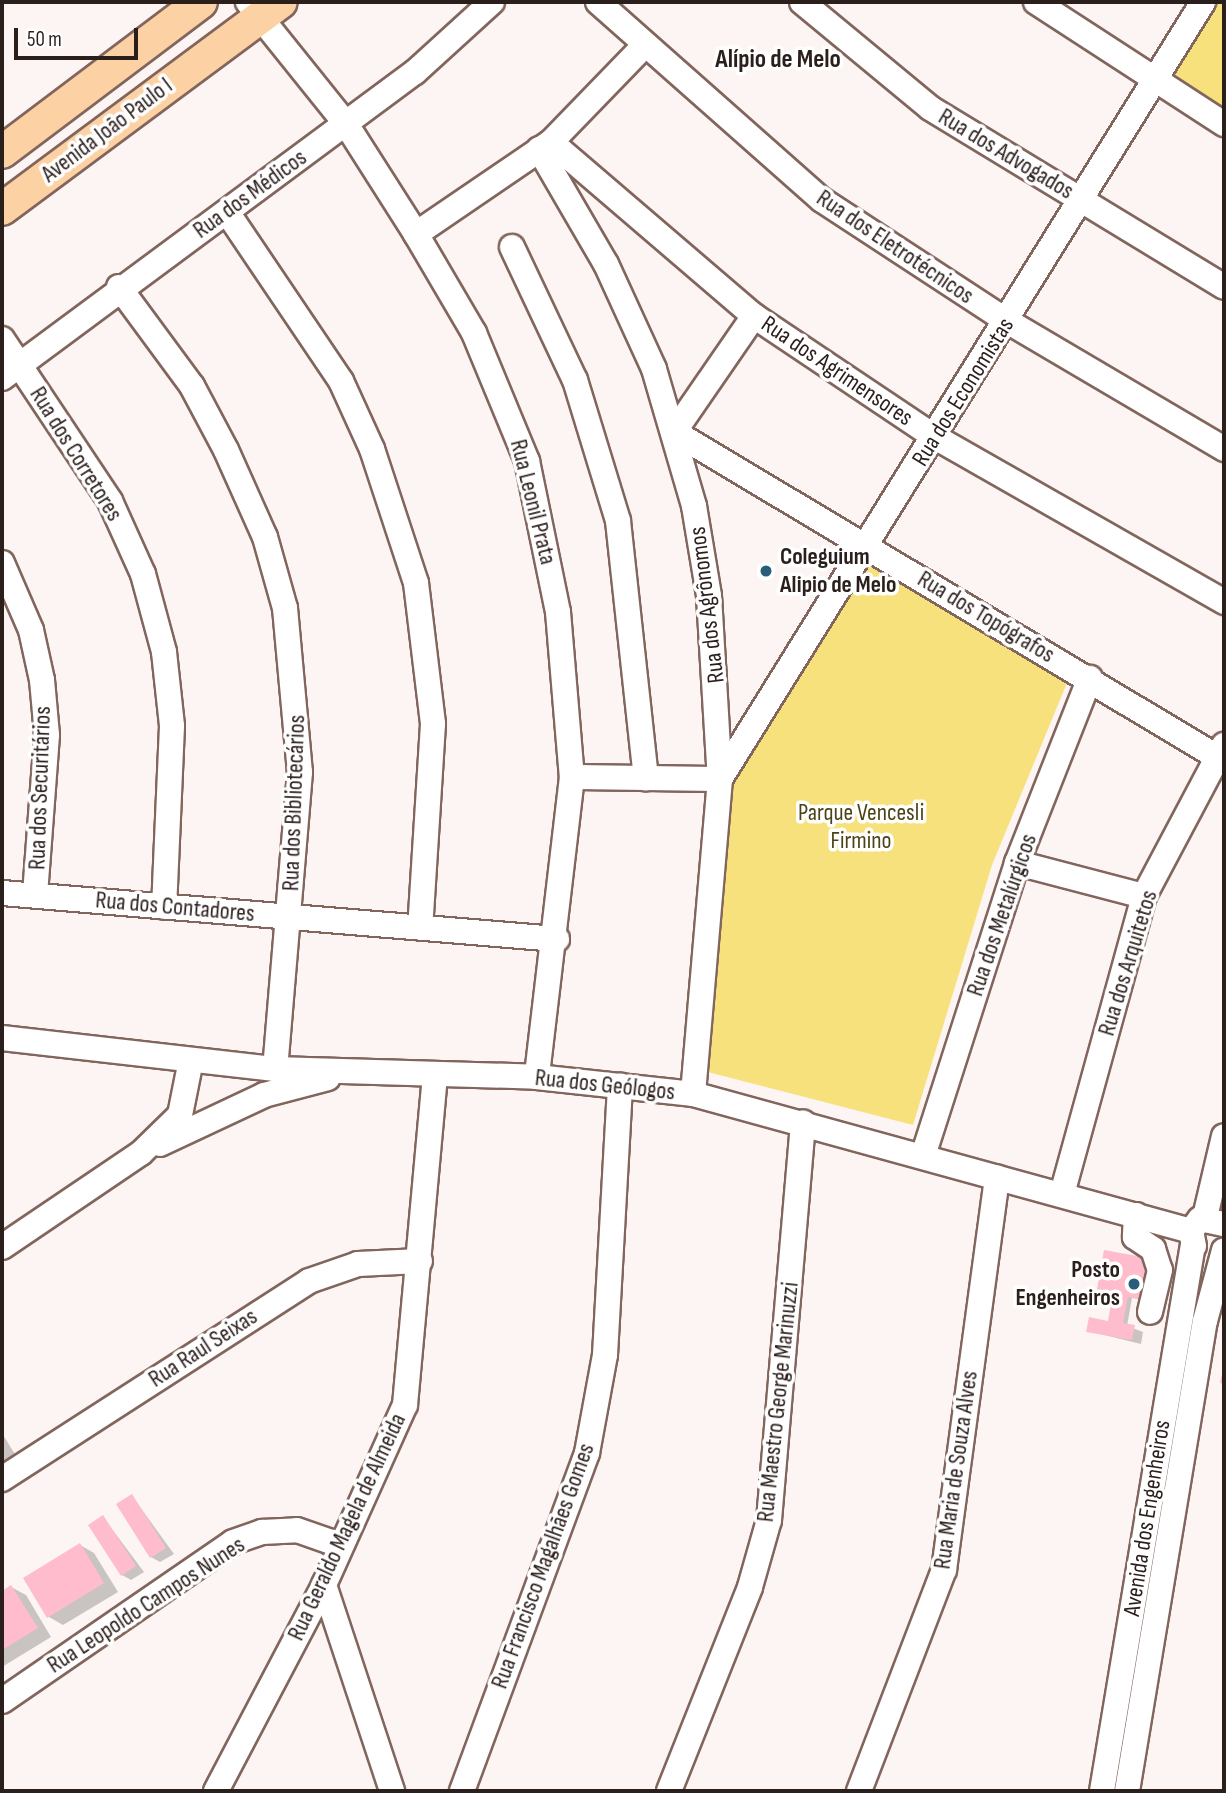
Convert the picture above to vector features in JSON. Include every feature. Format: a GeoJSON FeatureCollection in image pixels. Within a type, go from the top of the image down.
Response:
{"type":"FeatureCollection","features":[{"type":"Feature","properties":{"kind":"main road","name":"Avenida João Paulo I"},"geometry":{"type":"LineString","coordinates":[[2,152],[201,2]]}},
{"type":"Feature","properties":{"kind":"main road","name":"Avenida João Paulo I"},"geometry":{"type":"LineString","coordinates":[[2,209],[263,7]]}},
{"type":"Feature","properties":{"kind":"street","name":"Rua dos Médicos"},"geometry":{"type":"LineString","coordinates":[[11,371],[119,287],[346,124],[492,2]]}},
{"type":"Feature","properties":{"kind":"street","name":"Rua dos Eletrotécnicos"},"geometry":{"type":"LineString","coordinates":[[598,2],[822,200],[1007,321],[1224,449]]}},
{"type":"Feature","properties":{"kind":"street","name":"Rua dos Advogados"},"geometry":{"type":"LineString","coordinates":[[802,2],[930,108],[1224,287]]}},
{"type":"Feature","properties":{"kind":"street"},"geometry":{"type":"LineString","coordinates":[[1036,2],[1224,124]]}},
{"type":"Feature","properties":{"kind":"street","name":"Rua dos Economistas"},"geometry":{"type":"LineString","coordinates":[[720,779],[867,547],[1203,2]]}},
{"type":"Feature","properties":{"kind":"street","name":"Rua Leonil Prata"},"geometry":{"type":"LineString","coordinates":[[263,7],[346,124],[474,332],[527,461],[558,612],[572,777],[557,939],[537,1077]]}},
{"type":"Feature","properties":{"kind":"street"},"geometry":{"type":"LineString","coordinates":[[416,234],[545,146],[645,45]]}},
{"type":"Feature","properties":{"kind":"street","name":"Rua dos Agrimensores"},"geometry":{"type":"LineString","coordinates":[[545,146],[754,316],[935,437],[1224,602]]}},
{"type":"Feature","properties":{"kind":"street","name":"Rua dos Agrônomos"},"geometry":{"type":"LineString","coordinates":[[545,146],[606,264],[674,432],[709,596],[720,779],[693,1094]]}},
{"type":"Feature","properties":{"kind":"street"},"geometry":{"type":"LineString","coordinates":[[227,212],[341,381],[372,449],[416,583],[433,724],[420,928]]}},
{"type":"Feature","properties":{"kind":"street"},"geometry":{"type":"LineString","coordinates":[[512,247],[575,380],[618,521],[646,778]]}},
{"type":"Feature","properties":{"kind":"street","name":"Rua dos Bibliotecários"},"geometry":{"type":"LineString","coordinates":[[119,287],[192,386],[226,450],[265,537],[285,608],[300,772],[291,918],[275,1069]]}},
{"type":"Feature","properties":{"kind":"street"},"geometry":{"type":"LineString","coordinates":[[674,432],[754,316]]}},
{"type":"Feature","properties":{"kind":"street","name":"Rua dos Corretores"},"geometry":{"type":"LineString","coordinates":[[2,339],[11,371],[110,501],[143,574],[164,652],[172,726],[164,907]]}},
{"type":"Feature","properties":{"kind":"street","name":"Rua dos Topógrafos"},"geometry":{"type":"LineString","coordinates":[[674,432],[1222,754]]}},
{"type":"Feature","properties":{"kind":"street","name":"Rua dos Securitários"},"geometry":{"type":"LineString","coordinates":[[2,563],[31,630],[42,680],[47,735],[35,894]]}},
{"type":"Feature","properties":{"kind":"street","name":"Rua dos Metalúrgicos"},"geometry":{"type":"LineString","coordinates":[[923,1156],[1017,863],[1090,678]]}},
{"type":"Feature","properties":{"kind":"street","name":"Rua dos Arquitetos"},"geometry":{"type":"LineString","coordinates":[[1062,1194],[1144,896],[1222,754]]}},
{"type":"Feature","properties":{"kind":"street"},"geometry":{"type":"LineString","coordinates":[[572,777],[720,779]]}},
{"type":"Feature","properties":{"kind":"street"},"geometry":{"type":"LineString","coordinates":[[1017,863],[1144,896]]}},
{"type":"Feature","properties":{"kind":"street","name":"Rua dos Contadores"},"geometry":{"type":"LineString","coordinates":[[2,893],[557,939]]}},
{"type":"Feature","properties":{"kind":"street","name":"Rua dos Geólogos"},"geometry":{"type":"LineString","coordinates":[[2,1038],[275,1069],[435,1078],[537,1077],[693,1094],[1136,1215],[1203,1229],[1206,1254],[1224,1249]]}},
{"type":"Feature","properties":{"kind":"street"},"geometry":{"type":"LineString","coordinates":[[141,1153],[180,1115],[191,1060]]}},
{"type":"Feature","properties":{"kind":"street"},"geometry":{"type":"LineString","coordinates":[[2,1247],[141,1153],[264,1095],[351,1072]]}},
{"type":"Feature","properties":{"kind":"street","name":"Rua Geraldo Magela de Almeida"},"geometry":{"type":"LineString","coordinates":[[216,1791],[324,1586],[337,1544],[405,1405],[435,1078]]}},
{"type":"Feature","properties":{"kind":"street","name":"Rua Francisco Magalhães Gomes"},"geometry":{"type":"LineString","coordinates":[[462,1791],[587,1454],[605,1355],[620,1085]]}},
{"type":"Feature","properties":{"kind":"street","name":"Rua Maestro George Marinuzzi"},"geometry":{"type":"LineString","coordinates":[[669,1791],[750,1587],[769,1520],[803,1122]]}},
{"type":"Feature","properties":{"kind":"street","name":"Avenida dos Engenheiros"},"geometry":{"type":"LineString","coordinates":[[1102,1791],[1174,1352],[1224,1136]]}},
{"type":"Feature","properties":{"kind":"street","name":"Rua Maria de Souza Alves"},"geometry":{"type":"LineString","coordinates":[[859,1791],[944,1570],[998,1178]]}},
{"type":"Feature","properties":{"kind":"street"},"geometry":{"type":"LineString","coordinates":[[1136,1215],[1135,1237],[1153,1249],[1160,1270],[1150,1312]]}},
{"type":"Feature","properties":{"kind":"street","name":"Avenida dos Engenheiros"},"geometry":{"type":"LineString","coordinates":[[1127,1791],[1199,1355],[1216,1314],[1224,1249]]}},
{"type":"Feature","properties":{"kind":"street","name":"Rua Raul Seixas"},"geometry":{"type":"LineString","coordinates":[[2,1479],[309,1280],[358,1264],[420,1261]]}},
{"type":"Feature","properties":{"kind":"street"},"geometry":{"type":"LineString","coordinates":[[1174,1352],[1199,1355]]}},
{"type":"Feature","properties":{"kind":"street","name":"Rua Leopoldo Campos Nunes"},"geometry":{"type":"LineString","coordinates":[[2,1701],[233,1542],[262,1531],[297,1530],[337,1544]]}},
{"type":"Feature","properties":{"kind":"street"},"geometry":{"type":"LineString","coordinates":[[324,1586],[392,1791]]}},
{"type":"Feature","properties":{"kind":"green space"},"geometry":{"type":"Polygon","coordinates":[[[1202,2],[1224,2],[1224,126],[1157,84],[1202,2]]]}},
{"type":"Feature","properties":{"kind":"green space","name":"Parque Vencesli Firmino"},"geometry":{"type":"Polygon","coordinates":[[[869,557],[1069,678],[992,865],[913,1125],[704,1071],[727,783],[869,557]]]}},
{"type":"Feature","properties":{"kind":"building"},"geometry":{"type":"Polygon","coordinates":[[[1104,1250],[1154,1259],[1146,1300],[1128,1297],[1123,1323],[1135,1325],[1132,1340],[1086,1332],[1089,1317],[1108,1321],[1112,1298],[1096,1295],[1104,1250]]]}},
{"type":"Feature","properties":{"kind":"building"},"geometry":{"type":"Polygon","coordinates":[[[1224,1365],[1224,1384],[1220,1383],[1224,1365]]]}},
{"type":"Feature","properties":{"kind":"building"},"geometry":{"type":"Polygon","coordinates":[[[132,1494],[166,1548],[150,1558],[116,1504],[132,1494]]]}},
{"type":"Feature","properties":{"kind":"building"},"geometry":{"type":"Polygon","coordinates":[[[103,1515],[136,1566],[121,1576],[88,1525],[103,1515]]]}},
{"type":"Feature","properties":{"kind":"building"},"geometry":{"type":"Polygon","coordinates":[[[80,1543],[104,1583],[47,1618],[23,1578],[80,1543]]]}},
{"type":"Feature","properties":{"kind":"building"},"geometry":{"type":"Polygon","coordinates":[[[11,1585],[38,1628],[2,1650],[2,1591],[11,1585]]]}},
{"type":"Feature","properties":{"kind":"place","name":"Coleguium Alipio de Melo"},"geometry":{"type":"Point","coordinates":[766,571]}},
{"type":"Feature","properties":{"kind":"place","name":"Posto Engenheiros"},"geometry":{"type":"Point","coordinates":[1134,1284]}},
{"type":"Feature","properties":{"kind":"district","name":"Alípio de Melo"},"geometry":{"type":"Point","coordinates":[778,60]}}]}
